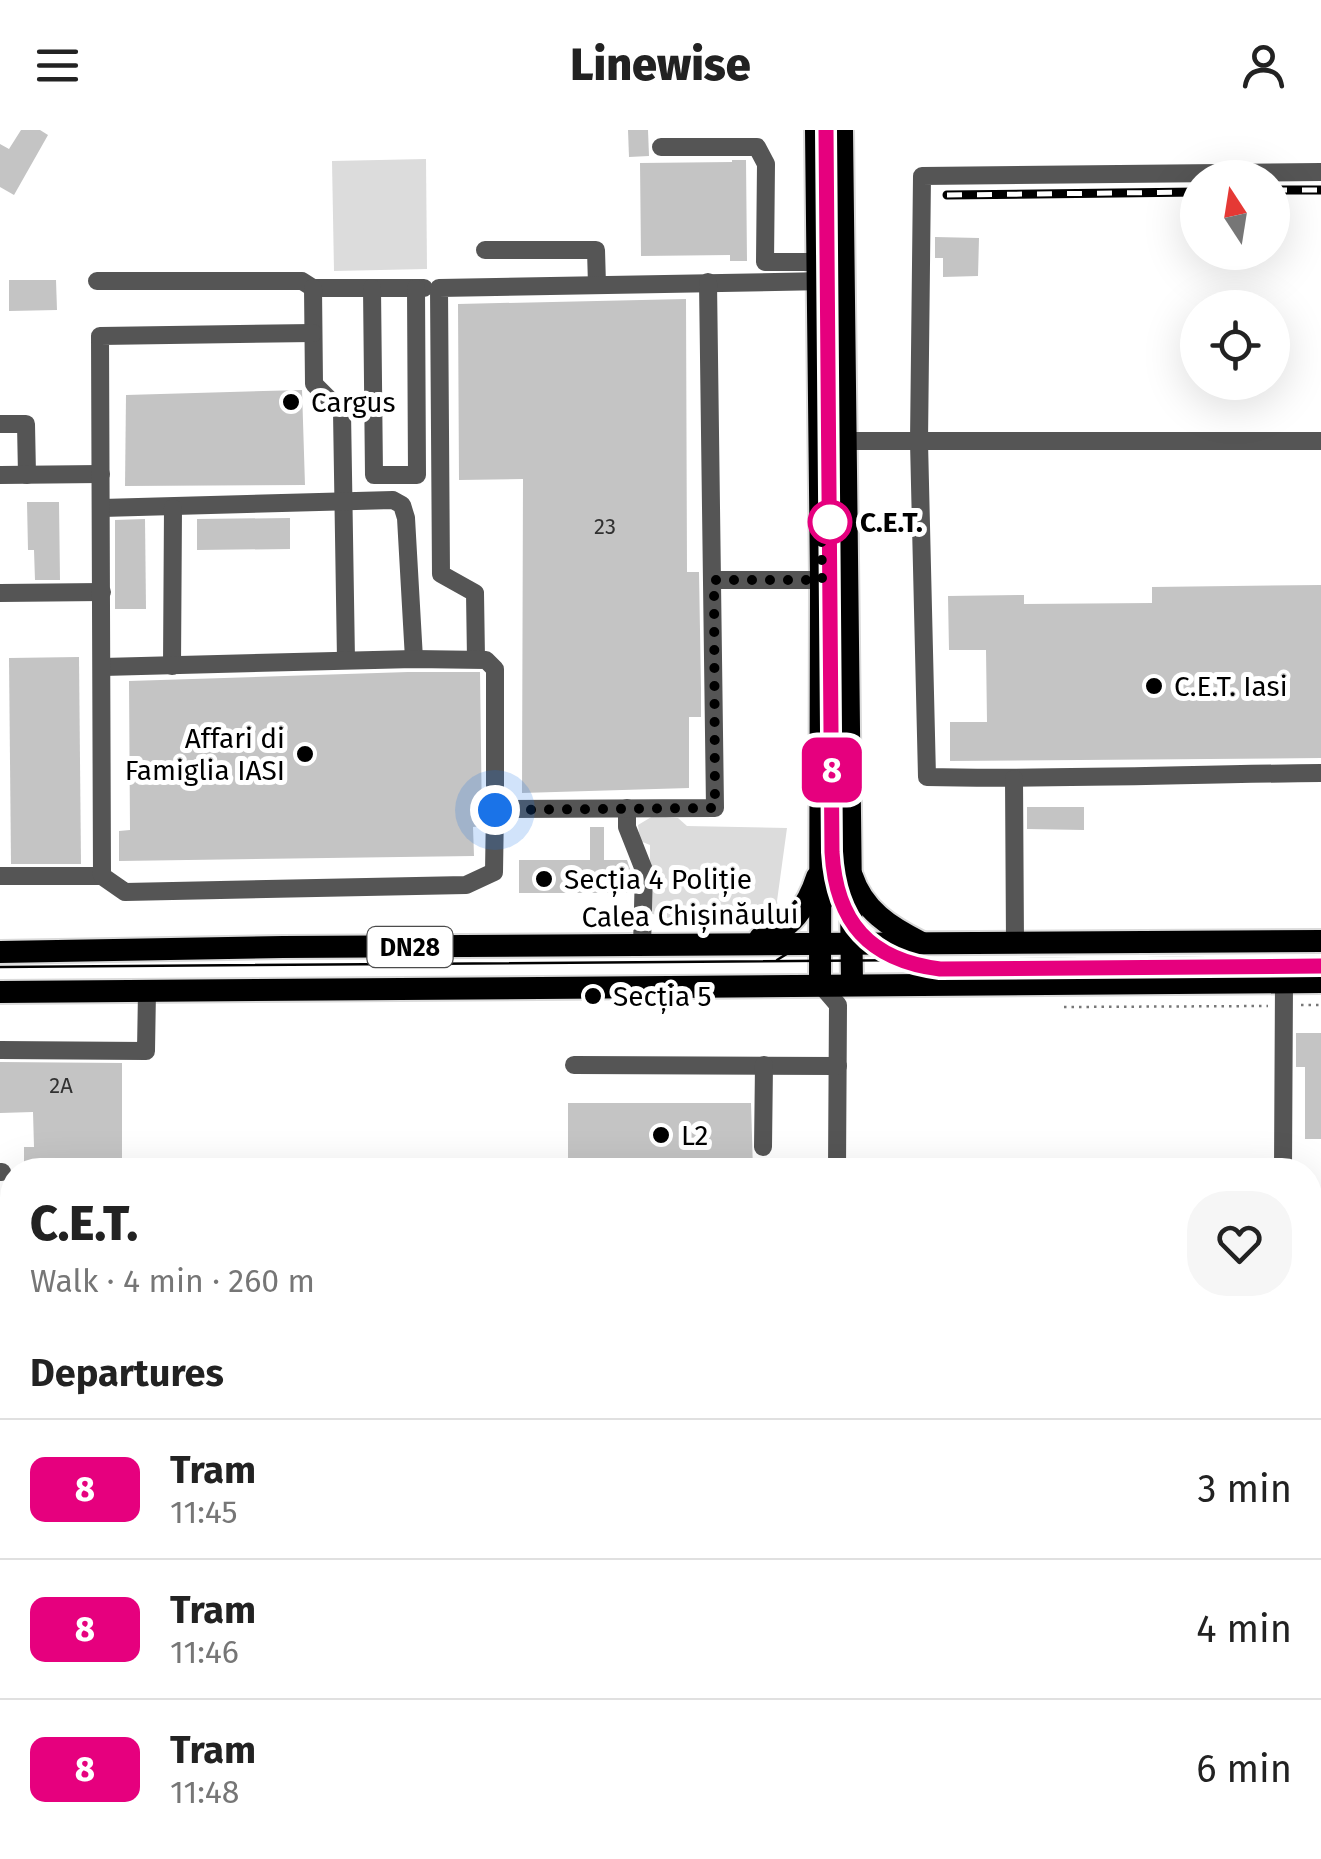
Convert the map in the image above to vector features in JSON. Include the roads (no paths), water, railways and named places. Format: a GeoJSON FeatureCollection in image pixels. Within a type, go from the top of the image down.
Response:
{"type":"FeatureCollection","features":[{"type":"Feature","properties":{"kind":"main road"},"geometry":{"type":"LineString","coordinates":[[816,130],[822,580],[820,984]]}},
{"type":"Feature","properties":{"kind":"main road"},"geometry":{"type":"LineString","coordinates":[[842,130],[852,984]]}},
{"type":"Feature","properties":{"kind":"main road"},"geometry":{"type":"LineString","coordinates":[[731,943],[770,936],[785,928],[806,902],[822,864]]}},
{"type":"Feature","properties":{"kind":"main road"},"geometry":{"type":"LineString","coordinates":[[849,866],[855,885],[872,911],[883,922],[923,944]]}},
{"type":"Feature","properties":{"kind":"main road","name":"Calea Chișinăului"},"geometry":{"type":"LineString","coordinates":[[0,952],[1321,941]]}},
{"type":"Feature","properties":{"kind":"main road","name":"DN28"},"geometry":{"type":"LineString","coordinates":[[0,992],[852,984],[1284,994],[1321,982]]}},
{"type":"Feature","properties":{"kind":"street"},"geometry":{"type":"LineString","coordinates":[[661,148],[757,147],[766,164],[765,262],[818,272]]}},
{"type":"Feature","properties":{"kind":"street"},"geometry":{"type":"LineString","coordinates":[[1321,172],[922,176],[919,442],[927,777],[1321,773]]}},
{"type":"Feature","properties":{"kind":"street"},"geometry":{"type":"LineString","coordinates":[[486,250],[596,250],[597,285]]}},
{"type":"Feature","properties":{"kind":"street"},"geometry":{"type":"LineString","coordinates":[[97,281],[302,281],[313,288],[438,288],[708,282],[843,272]]}},
{"type":"Feature","properties":{"kind":"street"},"geometry":{"type":"LineString","coordinates":[[495,810],[715,808],[708,282]]}},
{"type":"Feature","properties":{"kind":"street"},"geometry":{"type":"LineString","coordinates":[[313,288],[314,384],[342,412],[346,660]]}},
{"type":"Feature","properties":{"kind":"street"},"geometry":{"type":"LineString","coordinates":[[372,288],[374,475],[417,476],[416,288]]}},
{"type":"Feature","properties":{"kind":"street"},"geometry":{"type":"LineString","coordinates":[[438,288],[441,574],[475,593],[476,659]]}},
{"type":"Feature","properties":{"kind":"street"},"geometry":{"type":"LineString","coordinates":[[102,876],[100,336],[313,333]]}},
{"type":"Feature","properties":{"kind":"street"},"geometry":{"type":"LineString","coordinates":[[0,424],[26,424],[27,475]]}},
{"type":"Feature","properties":{"kind":"street"},"geometry":{"type":"LineString","coordinates":[[820,441],[1321,441]]}},
{"type":"Feature","properties":{"kind":"street"},"geometry":{"type":"LineString","coordinates":[[0,475],[101,474]]}},
{"type":"Feature","properties":{"kind":"street"},"geometry":{"type":"LineString","coordinates":[[102,508],[394,500],[402,505],[406,518],[414,659]]}},
{"type":"Feature","properties":{"kind":"street"},"geometry":{"type":"LineString","coordinates":[[172,508],[172,666]]}},
{"type":"Feature","properties":{"kind":"street"},"geometry":{"type":"LineString","coordinates":[[714,580],[846,580]]}},
{"type":"Feature","properties":{"kind":"street"},"geometry":{"type":"LineString","coordinates":[[0,593],[102,592]]}},
{"type":"Feature","properties":{"kind":"street"},"geometry":{"type":"LineString","coordinates":[[0,876],[102,876],[124,892],[466,885],[494,872],[495,669],[486,660],[102,667]]}},
{"type":"Feature","properties":{"kind":"street"},"geometry":{"type":"LineString","coordinates":[[1014,779],[1015,943]]}},
{"type":"Feature","properties":{"kind":"street"},"geometry":{"type":"LineString","coordinates":[[627,808],[626,827],[644,870],[642,946]]}},
{"type":"Feature","properties":{"kind":"street"},"geometry":{"type":"LineString","coordinates":[[820,984],[838,1005]]}},
{"type":"Feature","properties":{"kind":"street"},"geometry":{"type":"LineString","coordinates":[[837,1158],[838,1005],[852,984]]}},
{"type":"Feature","properties":{"kind":"street"},"geometry":{"type":"LineString","coordinates":[[0,1050],[146,1051],[146,991]]}},
{"type":"Feature","properties":{"kind":"street"},"geometry":{"type":"LineString","coordinates":[[1284,994],[1284,1158]]}},
{"type":"Feature","properties":{"kind":"street"},"geometry":{"type":"LineString","coordinates":[[574,1065],[838,1066]]}},
{"type":"Feature","properties":{"kind":"street"},"geometry":{"type":"LineString","coordinates":[[762,1146],[764,1066]]}},
{"type":"Feature","properties":{"kind":"tram line"},"geometry":{"type":"LineString","coordinates":[[826,130],[834,881],[856,927],[896,960]]}},
{"type":"Feature","properties":{"kind":"tram line","name":"8"},"geometry":{"type":"LineString","coordinates":[[826,130],[832,852],[836,892],[850,920],[872,944],[898,960],[940,969],[1321,966]]}},
{"type":"Feature","properties":{"kind":"tram line"},"geometry":{"type":"LineString","coordinates":[[777,960],[816,929],[838,885]]}},
{"type":"Feature","properties":{"kind":"tram line"},"geometry":{"type":"LineString","coordinates":[[0,967],[1321,957]]}},
{"type":"Feature","properties":{"kind":"railway"},"geometry":{"type":"LineString","coordinates":[[1290,190],[1321,190]]}},
{"type":"Feature","properties":{"kind":"railway"},"geometry":{"type":"LineString","coordinates":[[947,195],[1180,192]]}},
{"type":"Feature","properties":{"kind":"place","name":"Cargus"},"geometry":{"type":"Point","coordinates":[291,402]}},
{"type":"Feature","properties":{"kind":"place","name":"C.E.T."},"geometry":{"type":"Point","coordinates":[830,522]}},
{"type":"Feature","properties":{"kind":"place","name":"C.E.T. Iasi"},"geometry":{"type":"Point","coordinates":[1154,686]}},
{"type":"Feature","properties":{"kind":"place","name":"Affari di Famiglia IASI"},"geometry":{"type":"Point","coordinates":[305,754]}},
{"type":"Feature","properties":{"kind":"place","name":"Secția 4 Poliție"},"geometry":{"type":"Point","coordinates":[544,879]}},
{"type":"Feature","properties":{"kind":"place","name":"Secția 5"},"geometry":{"type":"Point","coordinates":[593,996]}},
{"type":"Feature","properties":{"kind":"place","name":"L2"},"geometry":{"type":"Point","coordinates":[661,1135]}}]}
